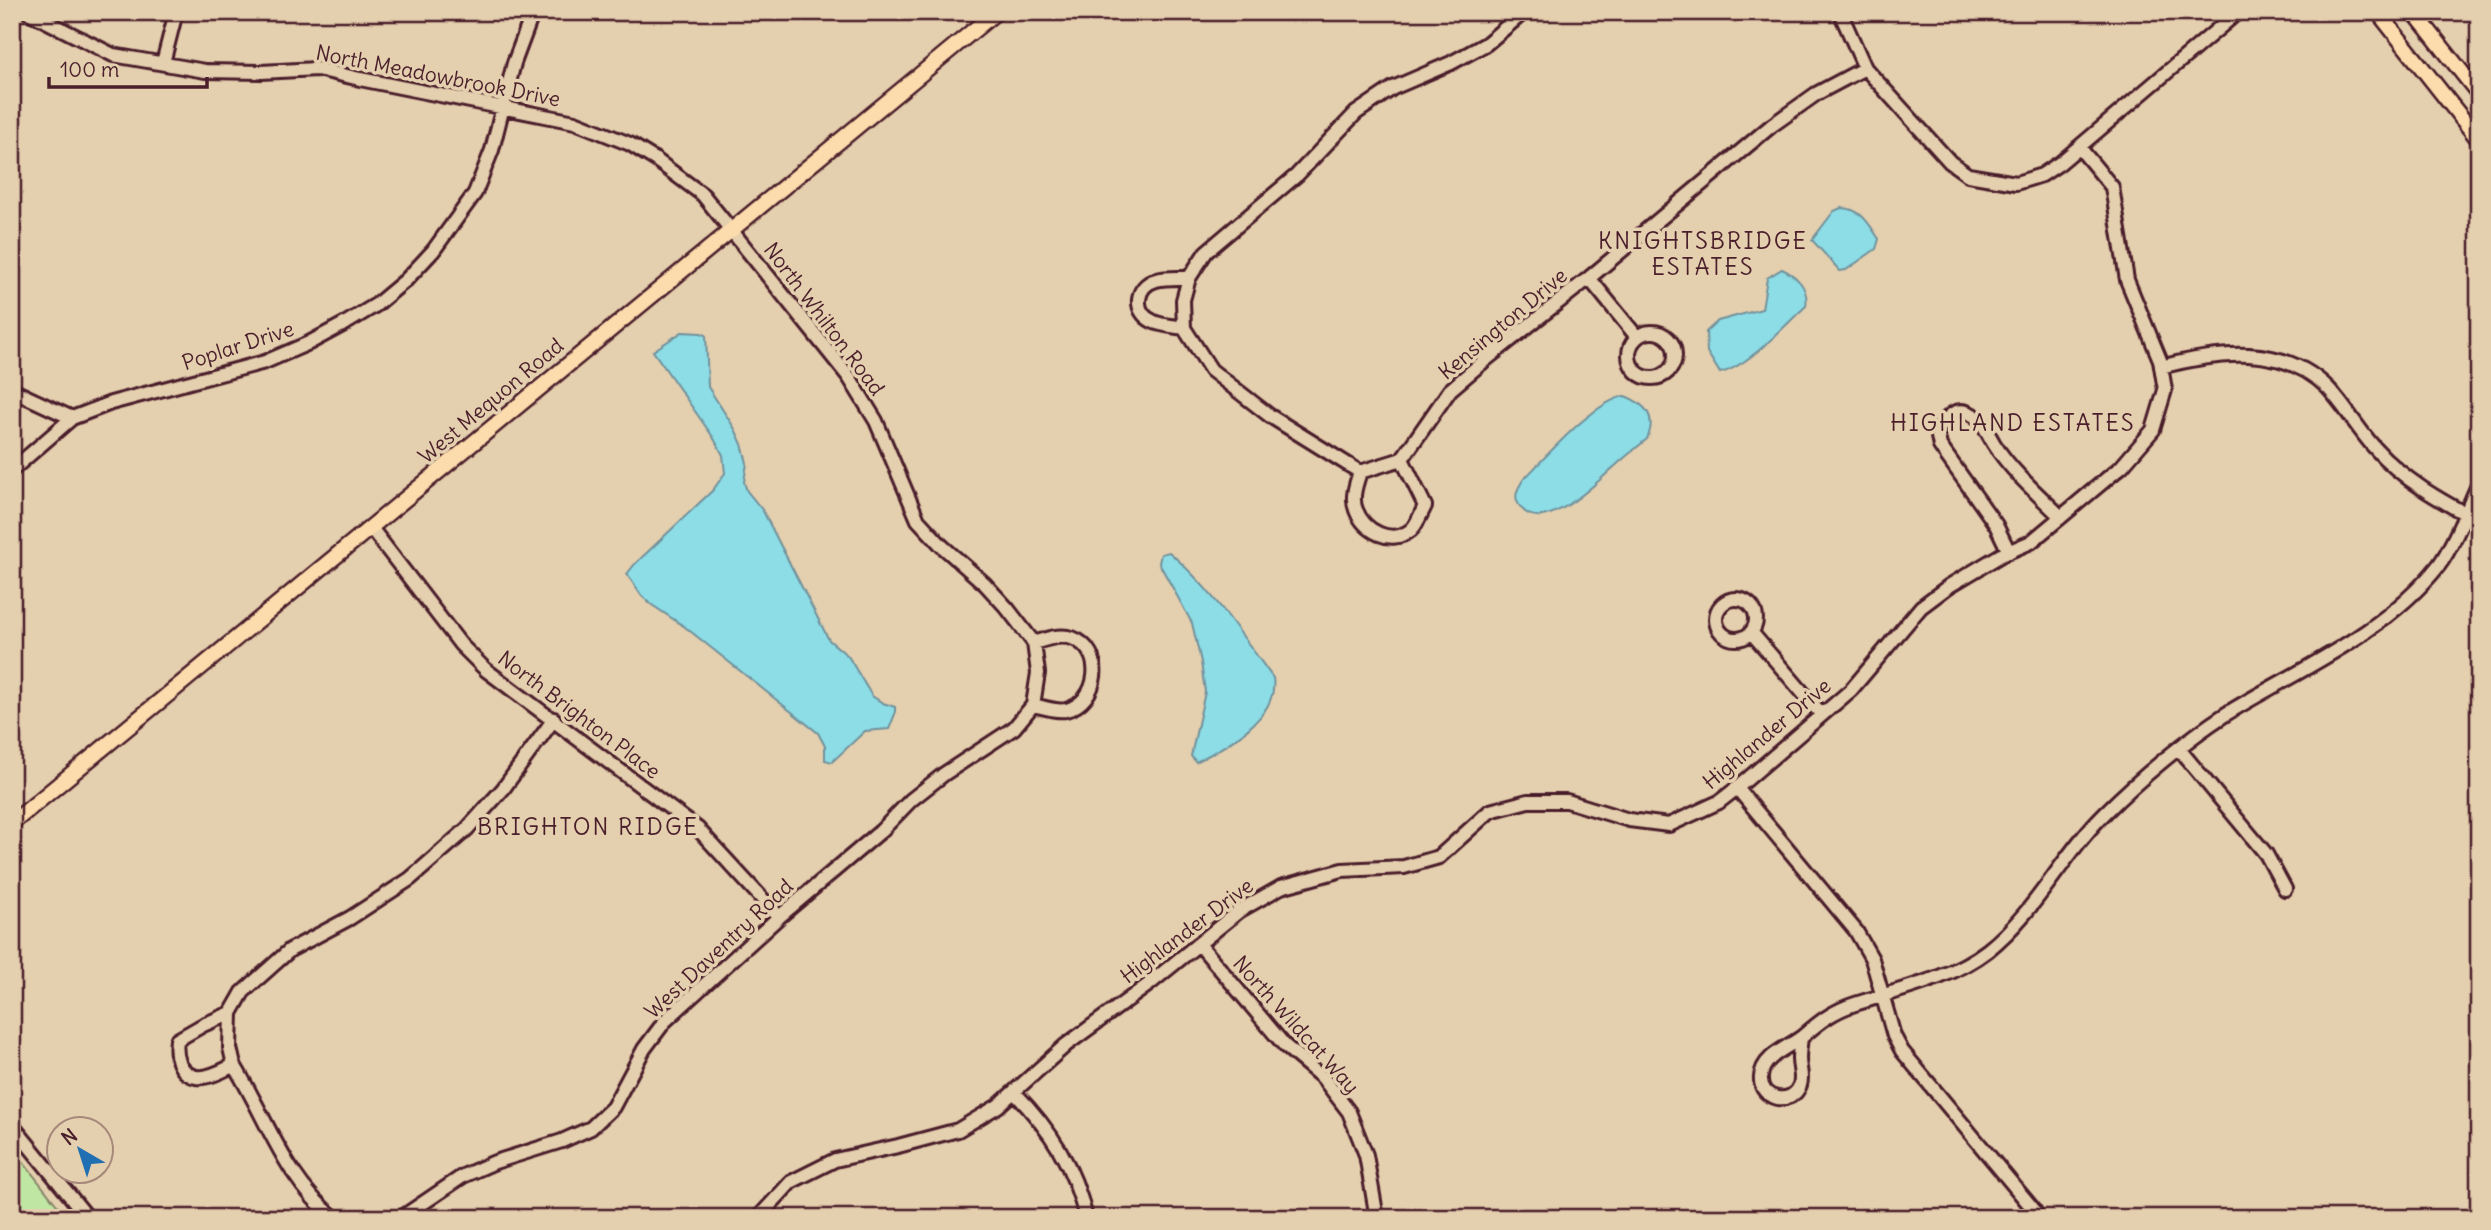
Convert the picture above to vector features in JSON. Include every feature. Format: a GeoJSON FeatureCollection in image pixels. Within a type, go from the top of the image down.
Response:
{"type":"FeatureCollection","features":[{"type":"Feature","properties":{"kind":"main road","name":"West Mequon Road"},"geometry":{"type":"LineString","coordinates":[[12,823],[996,12]]}},
{"type":"Feature","properties":{"kind":"main road"},"geometry":{"type":"LineString","coordinates":[[2378,12],[2479,140]]}},
{"type":"Feature","properties":{"kind":"main road"},"geometry":{"type":"LineString","coordinates":[[2414,12],[2479,94]]}},
{"type":"Feature","properties":{"kind":"street","name":"North Meadowbrook Drive"},"geometry":{"type":"LineString","coordinates":[[28,12],[113,55],[205,71],[317,69],[575,122],[630,144],[677,174],[703,195],[731,230]]}},
{"type":"Feature","properties":{"kind":"street"},"geometry":{"type":"LineString","coordinates":[[163,63],[176,12]]}},
{"type":"Feature","properties":{"kind":"street","name":"Poplar Drive"},"geometry":{"type":"LineString","coordinates":[[12,470],[72,418],[111,403],[265,362],[309,343],[376,305],[406,280],[433,251],[475,193],[492,150],[514,63],[533,12]]}},
{"type":"Feature","properties":{"kind":"street"},"geometry":{"type":"LineString","coordinates":[[1360,472],[1354,491],[1355,509],[1366,526],[1381,536],[1393,537],[1411,530],[1425,506],[1402,459],[1360,472],[1270,416],[1211,370],[1184,328],[1183,300],[1189,278],[1206,252],[1297,174],[1356,113],[1393,88],[1451,63],[1486,44],[1524,12]]}},
{"type":"Feature","properties":{"kind":"street"},"geometry":{"type":"LineString","coordinates":[[1840,12],[1865,68],[1950,162],[1969,175],[2016,183],[2042,175],[2079,147],[2238,12]]}},
{"type":"Feature","properties":{"kind":"street","name":"Kensington Drive"},"geometry":{"type":"LineString","coordinates":[[1402,459],[1450,390],[1589,278],[1771,125],[1816,94],[1865,68]]}},
{"type":"Feature","properties":{"kind":"street","name":"Highlander Drive"},"geometry":{"type":"LineString","coordinates":[[758,1218],[791,1182],[835,1160],[958,1130],[998,1106],[1066,1045],[1148,985],[1239,911],[1281,887],[1342,870],[1404,867],[1438,856],[1490,811],[1528,801],[1567,801],[1629,820],[1669,825],[1718,802],[1737,788],[1851,690],[1921,607],[1949,586],[2031,542],[2122,466],[2153,430],[2165,390],[2161,367],[2127,280],[2112,187],[2079,147]]}},
{"type":"Feature","properties":{"kind":"street","name":"North Whilton Road"},"geometry":{"type":"LineString","coordinates":[[731,230],[859,391],[876,421],[911,506],[928,532],[985,584],[1034,643]]}},
{"type":"Feature","properties":{"kind":"street"},"geometry":{"type":"LineString","coordinates":[[1184,328],[1150,321],[1139,309],[1138,302],[1143,288],[1153,280],[1189,278]]}},
{"type":"Feature","properties":{"kind":"street"},"geometry":{"type":"LineString","coordinates":[[1589,278],[1637,337]]}},
{"type":"Feature","properties":{"kind":"street"},"geometry":{"type":"LineString","coordinates":[[2161,367],[2197,357],[2252,354],[2281,359],[2312,373],[2330,390],[2374,448],[2408,480],[2479,521]]}},
{"type":"Feature","properties":{"kind":"street"},"geometry":{"type":"LineString","coordinates":[[12,390],[72,418]]}},
{"type":"Feature","properties":{"kind":"street"},"geometry":{"type":"LineString","coordinates":[[2009,552],[1996,525],[1940,446],[1937,432],[1945,417],[1960,411],[1970,413],[1981,422],[2004,459],[2061,517]]}},
{"type":"Feature","properties":{"kind":"street"},"geometry":{"type":"LineString","coordinates":[[1801,1038],[1799,1059],[1802,1076],[1799,1087],[1788,1098],[1772,1096],[1762,1084],[1762,1072],[1777,1052],[1801,1038],[1816,1023],[1838,1009],[1916,987],[1956,970],[1987,950],[2011,929],[2105,813],[2179,749],[2224,716],[2370,630],[2418,587],[2440,563],[2479,483]]}},
{"type":"Feature","properties":{"kind":"street","name":"North Brighton Place"},"geometry":{"type":"LineString","coordinates":[[371,528],[469,653],[486,670],[698,829],[779,917]]}},
{"type":"Feature","properties":{"kind":"street"},"geometry":{"type":"LineString","coordinates":[[1751,632],[1822,715]]}},
{"type":"Feature","properties":{"kind":"street"},"geometry":{"type":"LineString","coordinates":[[1070,637],[1090,652],[1095,668],[1093,687],[1082,701],[1066,710],[1033,705],[1038,673],[1034,643],[1050,638],[1070,637]]}},
{"type":"Feature","properties":{"kind":"street","name":"West Daventry Road"},"geometry":{"type":"LineString","coordinates":[[401,1218],[463,1176],[591,1128],[613,1107],[644,1049],[665,1021],[779,917],[881,831],[911,800],[944,774],[1014,728],[1033,705]]}},
{"type":"Feature","properties":{"kind":"street"},"geometry":{"type":"LineString","coordinates":[[335,1218],[314,1200],[298,1181],[234,1065],[230,1048],[232,1013],[243,992],[290,950],[350,918],[410,879],[467,829],[503,789],[554,719]]}},
{"type":"Feature","properties":{"kind":"street"},"geometry":{"type":"LineString","coordinates":[[2179,749],[2266,854],[2285,889]]}},
{"type":"Feature","properties":{"kind":"street"},"geometry":{"type":"LineString","coordinates":[[1737,788],[1856,930],[1872,960],[1894,1036],[1902,1051],[2034,1210]]}},
{"type":"Feature","properties":{"kind":"street","name":"North Wildcat Way"},"geometry":{"type":"LineString","coordinates":[[1199,944],[1285,1046],[1323,1078],[1349,1112],[1366,1155],[1377,1218]]}},
{"type":"Feature","properties":{"kind":"street"},"geometry":{"type":"LineString","coordinates":[[232,1013],[177,1040],[175,1054],[183,1070],[196,1077],[210,1075],[234,1065]]}},
{"type":"Feature","properties":{"kind":"street"},"geometry":{"type":"LineString","coordinates":[[1014,1092],[1033,1111],[1067,1160],[1079,1189],[1086,1218]]}},
{"type":"Feature","properties":{"kind":"street"},"geometry":{"type":"LineString","coordinates":[[12,1125],[88,1218]]}},
{"type":"Feature","properties":{"kind":"green space"},"geometry":{"type":"Polygon","coordinates":[[[12,1148],[67,1218],[12,1218],[12,1148]]]}},
{"type":"Feature","properties":{"kind":"water"},"geometry":{"type":"Polygon","coordinates":[[[1841,208],[1859,214],[1879,239],[1876,249],[1846,270],[1840,271],[1812,240],[1834,211],[1841,208]]]}},
{"type":"Feature","properties":{"kind":"water"},"geometry":{"type":"Polygon","coordinates":[[[1782,269],[1801,283],[1806,294],[1806,306],[1754,354],[1720,373],[1707,352],[1706,332],[1718,321],[1762,309],[1767,278],[1782,269]]]}},
{"type":"Feature","properties":{"kind":"water"},"geometry":{"type":"Polygon","coordinates":[[[682,332],[706,335],[708,387],[742,444],[747,463],[744,482],[747,491],[763,511],[829,640],[848,656],[872,696],[895,707],[889,729],[865,731],[832,762],[825,760],[825,746],[818,733],[685,627],[649,603],[627,574],[713,490],[725,473],[723,455],[713,437],[653,351],[682,332]]]}},
{"type":"Feature","properties":{"kind":"water"},"geometry":{"type":"Polygon","coordinates":[[[1625,396],[1639,403],[1648,412],[1651,424],[1647,439],[1568,505],[1554,513],[1541,516],[1529,514],[1516,498],[1523,480],[1585,419],[1612,400],[1625,396]]]}},
{"type":"Feature","properties":{"kind":"water"},"geometry":{"type":"Polygon","coordinates":[[[1169,552],[1212,596],[1273,678],[1273,692],[1268,705],[1248,729],[1222,748],[1196,762],[1191,756],[1205,692],[1192,623],[1159,563],[1161,554],[1169,552]]]}},
{"type":"Feature","properties":{"kind":"district","name":"KNIGHTSBRIDGE ESTATES"},"geometry":{"type":"Point","coordinates":[1703,254]}},
{"type":"Feature","properties":{"kind":"district","name":"HIGHLAND ESTATES"},"geometry":{"type":"Point","coordinates":[2013,423]}},
{"type":"Feature","properties":{"kind":"district","name":"BRIGHTON RIDGE"},"geometry":{"type":"Point","coordinates":[588,827]}}]}
